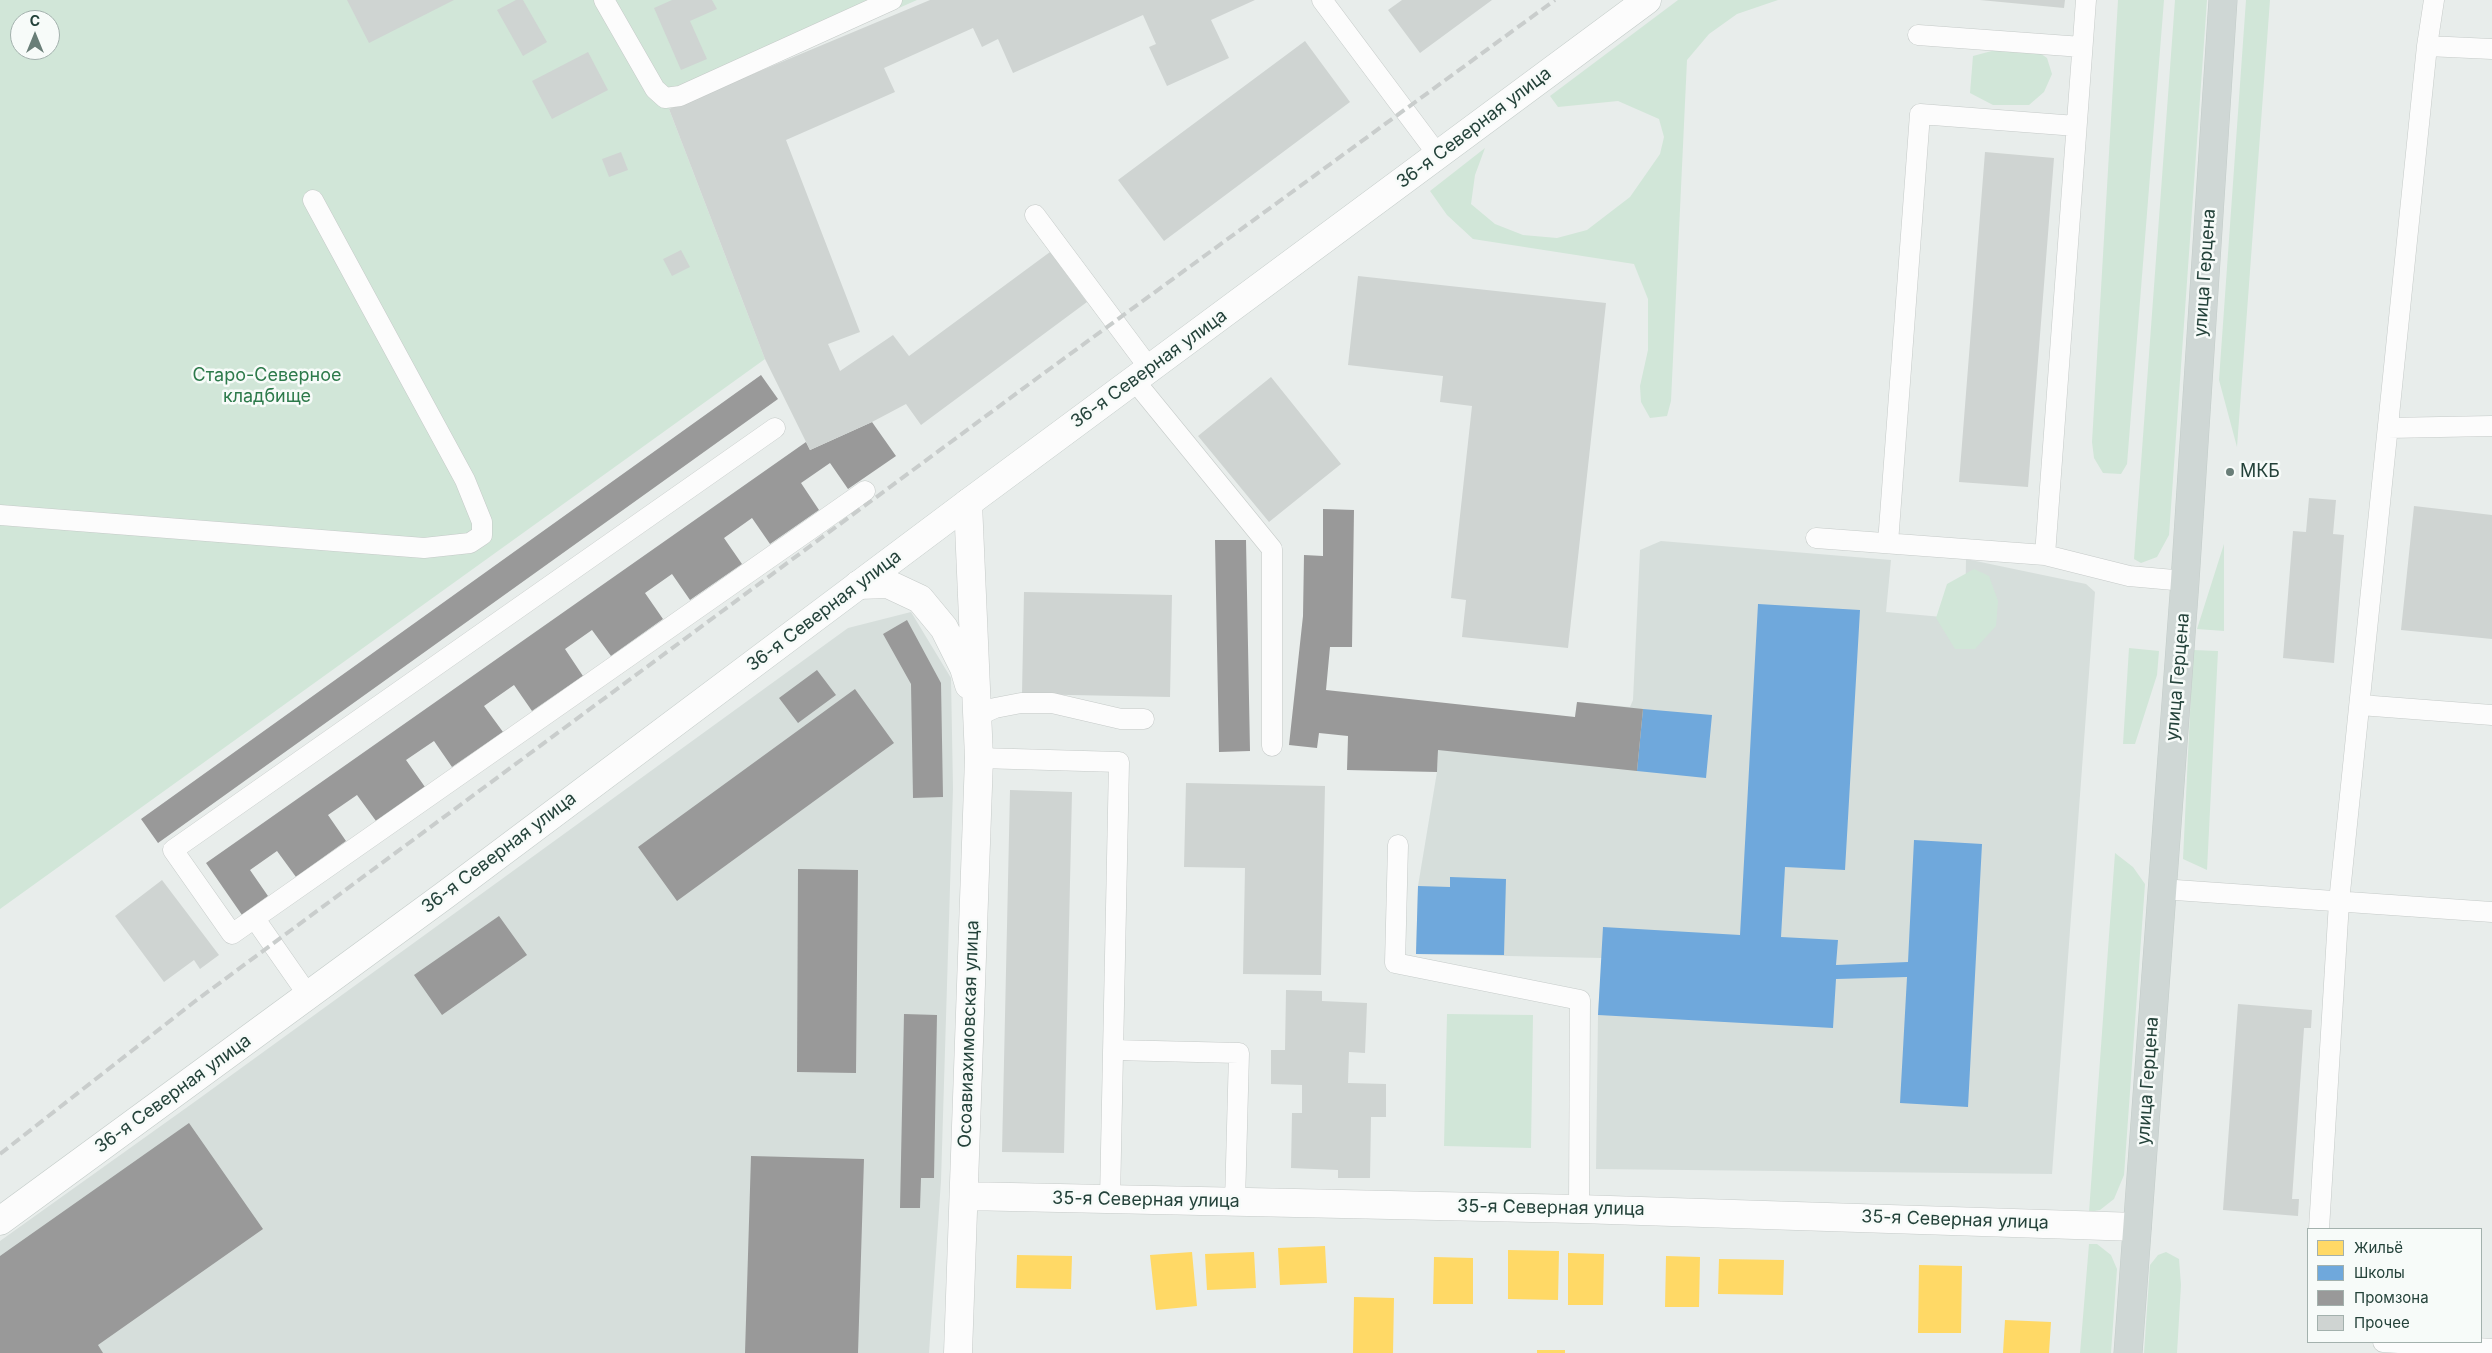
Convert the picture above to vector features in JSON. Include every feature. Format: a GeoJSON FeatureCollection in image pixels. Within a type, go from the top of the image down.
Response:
{"type":"FeatureCollection","features":[{"type":"Feature","properties":{"kind":"main road","name":"улица Герцена"},"geometry":{"type":"LineString","coordinates":[[2128,1353],[2185,581],[2223,0]]}},
{"type":"Feature","properties":{"kind":"street","name":"36-я Северная улица"},"geometry":{"type":"LineString","coordinates":[[0,1221],[1647,0]]}},
{"type":"Feature","properties":{"kind":"street","name":"Осоавиахимовская улица"},"geometry":{"type":"LineString","coordinates":[[958,1353],[979,758],[968,503]]}},
{"type":"Feature","properties":{"kind":"street","name":"Осоавиахимовская улица"},"geometry":{"type":"LineString","coordinates":[[858,585],[888,584],[920,599],[944,628],[964,668],[977,716]]}},
{"type":"Feature","properties":{"kind":"street","name":"35-я Северная улица"},"geometry":{"type":"LineString","coordinates":[[964,1196],[1579,1209],[2137,1228]]}},
{"type":"Feature","properties":{"kind":"lane"},"geometry":{"type":"LineString","coordinates":[[604,0],[656,89],[665,98],[680,96],[892,0]]}},
{"type":"Feature","properties":{"kind":"lane"},"geometry":{"type":"LineString","coordinates":[[1322,0],[1438,155]]}},
{"type":"Feature","properties":{"kind":"lane"},"geometry":{"type":"LineString","coordinates":[[2045,555],[2086,0]]}},
{"type":"Feature","properties":{"kind":"lane"},"geometry":{"type":"LineString","coordinates":[[2318,1228],[2339,902],[2427,46],[2434,0]]}},
{"type":"Feature","properties":{"kind":"lane"},"geometry":{"type":"LineString","coordinates":[[1918,35],[2082,48]]}},
{"type":"Feature","properties":{"kind":"lane"},"geometry":{"type":"LineString","coordinates":[[2427,46],[2492,49]]}},
{"type":"Feature","properties":{"kind":"lane"},"geometry":{"type":"LineString","coordinates":[[1888,543],[1920,114],[2076,126]]}},
{"type":"Feature","properties":{"kind":"lane"},"geometry":{"type":"LineString","coordinates":[[0,515],[424,548],[470,543],[482,535],[482,522],[465,480],[313,200]]}},
{"type":"Feature","properties":{"kind":"lane"},"geometry":{"type":"LineString","coordinates":[[1035,215],[1142,374],[1272,550],[1272,746]]}},
{"type":"Feature","properties":{"kind":"lane"},"geometry":{"type":"LineString","coordinates":[[2388,428],[2492,426]]}},
{"type":"Feature","properties":{"kind":"lane"},"geometry":{"type":"LineString","coordinates":[[775,428],[173,850],[232,934],[864,491]]}},
{"type":"Feature","properties":{"kind":"lane"},"geometry":{"type":"LineString","coordinates":[[1816,538],[2045,555],[2129,576],[2185,581]]}},
{"type":"Feature","properties":{"kind":"lane"},"geometry":{"type":"LineString","coordinates":[[977,716],[995,708],[1022,703],[1052,703],[1121,718],[1144,718]]}},
{"type":"Feature","properties":{"kind":"lane"},"geometry":{"type":"LineString","coordinates":[[2360,705],[2492,715]]}},
{"type":"Feature","properties":{"kind":"lane"},"geometry":{"type":"LineString","coordinates":[[979,758],[1119,762],[1110,1199]]}},
{"type":"Feature","properties":{"kind":"lane"},"geometry":{"type":"LineString","coordinates":[[1398,845],[1395,963],[1580,1000],[1579,1209]]}},
{"type":"Feature","properties":{"kind":"lane"},"geometry":{"type":"LineString","coordinates":[[2161,889],[2492,912]]}},
{"type":"Feature","properties":{"kind":"lane"},"geometry":{"type":"LineString","coordinates":[[255,919],[308,994]]}},
{"type":"Feature","properties":{"kind":"lane"},"geometry":{"type":"LineString","coordinates":[[1113,1050],[1239,1053],[1236,1202]]}},
{"type":"Feature","properties":{"kind":"lane"},"geometry":{"type":"LineString","coordinates":[[2398,1343],[2492,1349]]}},
{"type":"Feature","properties":{"kind":"shaded area"},"geometry":{"type":"Polygon","coordinates":[[[1661,541],[1891,560],[1886,612],[1965,619],[1966,559],[2086,584],[2095,592],[2052,1174],[1596,1169],[1598,1015],[1602,958],[1416,954],[1418,886],[1437,772],[1438,750],[1575,717],[1577,702],[1630,707],[1633,700],[1640,550],[1661,541]]]}},
{"type":"Feature","properties":{"kind":"shaded area"},"geometry":{"type":"Polygon","coordinates":[[[911,612],[951,678],[953,789],[941,1181],[929,1353],[0,1353],[0,1241],[848,628],[911,612]]]}},
{"type":"Feature","properties":{"kind":"green space","name":"Старо-Северное кладбище"},"geometry":{"type":"Polygon","coordinates":[[[0,0],[917,0],[669,109],[765,359],[0,909],[0,0]]]}},
{"type":"Feature","properties":{"kind":"green space"},"geometry":{"type":"Polygon","coordinates":[[[1678,0],[1778,0],[1737,14],[1709,34],[1687,60],[1671,401],[1667,416],[1650,418],[1641,402],[1640,386],[1648,350],[1648,299],[1634,264],[1473,239],[1447,215],[1430,191],[1485,148],[1475,175],[1471,204],[1495,224],[1523,235],[1557,238],[1587,230],[1630,197],[1660,154],[1664,137],[1659,119],[1618,101],[1558,107],[1550,96],[1678,0]]]}},
{"type":"Feature","properties":{"kind":"green space"},"geometry":{"type":"Polygon","coordinates":[[[2118,0],[2164,0],[2127,464],[2121,474],[2103,473],[2094,458],[2092,442],[2118,0]]]}},
{"type":"Feature","properties":{"kind":"green space"},"geometry":{"type":"Polygon","coordinates":[[[2175,0],[2207,0],[2169,535],[2157,557],[2141,563],[2134,559],[2175,0]]]}},
{"type":"Feature","properties":{"kind":"green space"},"geometry":{"type":"Polygon","coordinates":[[[2246,0],[2270,0],[2237,447],[2219,380],[2246,0]]]}},
{"type":"Feature","properties":{"kind":"green space"},"geometry":{"type":"Polygon","coordinates":[[[1999,49],[2034,49],[2047,58],[2052,74],[2044,92],[2029,105],[1993,105],[1970,93],[1973,56],[1999,49]]]}},
{"type":"Feature","properties":{"kind":"green space"},"geometry":{"type":"Polygon","coordinates":[[[2224,544],[2224,631],[2197,629],[2224,544]]]}},
{"type":"Feature","properties":{"kind":"green space"},"geometry":{"type":"Polygon","coordinates":[[[1974,569],[1989,576],[1998,601],[1996,626],[1975,649],[1955,649],[1936,618],[1947,584],[1974,569]]]}},
{"type":"Feature","properties":{"kind":"green space"},"geometry":{"type":"Polygon","coordinates":[[[2129,648],[2159,651],[2157,675],[2135,744],[2123,744],[2129,648]]]}},
{"type":"Feature","properties":{"kind":"green space"},"geometry":{"type":"Polygon","coordinates":[[[2193,650],[2218,651],[2207,870],[2183,859],[2193,650]]]}},
{"type":"Feature","properties":{"kind":"green space"},"geometry":{"type":"Polygon","coordinates":[[[2115,853],[2133,867],[2145,884],[2124,1175],[2114,1199],[2100,1210],[2089,1212],[2115,853]]]}},
{"type":"Feature","properties":{"kind":"green space"},"geometry":{"type":"Polygon","coordinates":[[[1447,1014],[1533,1015],[1531,1148],[1444,1146],[1447,1014]]]}},
{"type":"Feature","properties":{"kind":"green space"},"geometry":{"type":"Polygon","coordinates":[[[2089,1244],[2097,1244],[2111,1255],[2117,1269],[2111,1353],[2080,1353],[2089,1244]]]}},
{"type":"Feature","properties":{"kind":"green space"},"geometry":{"type":"Polygon","coordinates":[[[2166,1252],[2179,1259],[2181,1285],[2177,1353],[2144,1353],[2150,1265],[2158,1255],[2166,1252]]]}},
{"type":"Feature","properties":{"kind":"building: Жильё"},"geometry":{"type":"Polygon","coordinates":[[[1325,1246],[1327,1283],[1280,1285],[1278,1248],[1325,1246]]]}},
{"type":"Feature","properties":{"kind":"building: Жильё"},"geometry":{"type":"Polygon","coordinates":[[[1508,1250],[1559,1251],[1558,1300],[1508,1299],[1508,1250]]]}},
{"type":"Feature","properties":{"kind":"building: Жильё"},"geometry":{"type":"Polygon","coordinates":[[[1192,1252],[1197,1306],[1156,1310],[1150,1255],[1192,1252]]]}},
{"type":"Feature","properties":{"kind":"building: Жильё"},"geometry":{"type":"Polygon","coordinates":[[[1254,1252],[1256,1288],[1207,1290],[1205,1254],[1254,1252]]]}},
{"type":"Feature","properties":{"kind":"building: Жильё"},"geometry":{"type":"Polygon","coordinates":[[[1568,1253],[1604,1254],[1603,1305],[1568,1305],[1568,1253]]]}},
{"type":"Feature","properties":{"kind":"building: Жильё"},"geometry":{"type":"Polygon","coordinates":[[[1017,1255],[1072,1256],[1071,1289],[1016,1288],[1017,1255]]]}},
{"type":"Feature","properties":{"kind":"building: Жильё"},"geometry":{"type":"Polygon","coordinates":[[[1666,1256],[1700,1257],[1699,1307],[1665,1307],[1666,1256]]]}},
{"type":"Feature","properties":{"kind":"building: Жильё"},"geometry":{"type":"Polygon","coordinates":[[[1434,1257],[1473,1258],[1473,1304],[1433,1304],[1434,1257]]]}},
{"type":"Feature","properties":{"kind":"building: Жильё"},"geometry":{"type":"Polygon","coordinates":[[[1719,1259],[1784,1260],[1783,1295],[1718,1294],[1719,1259]]]}},
{"type":"Feature","properties":{"kind":"building: Жильё"},"geometry":{"type":"Polygon","coordinates":[[[1919,1265],[1962,1266],[1961,1333],[1918,1333],[1919,1265]]]}},
{"type":"Feature","properties":{"kind":"building: Жильё"},"geometry":{"type":"Polygon","coordinates":[[[1354,1297],[1394,1298],[1393,1353],[1353,1353],[1354,1297]]]}},
{"type":"Feature","properties":{"kind":"building: Жильё"},"geometry":{"type":"Polygon","coordinates":[[[2005,1320],[2051,1322],[2049,1353],[2003,1353],[2005,1320]]]}},
{"type":"Feature","properties":{"kind":"building: Жильё"},"geometry":{"type":"Polygon","coordinates":[[[1537,1350],[1565,1350],[1565,1353],[1537,1353],[1537,1350]]]}},
{"type":"Feature","properties":{"kind":"building: Школы"},"geometry":{"type":"Polygon","coordinates":[[[1758,604],[1860,610],[1845,870],[1785,867],[1781,937],[1838,940],[1836,965],[1908,962],[1914,840],[1982,844],[1968,1107],[1900,1103],[1907,977],[1836,979],[1833,1028],[1598,1015],[1603,927],[1740,935],[1758,604]]]}},
{"type":"Feature","properties":{"kind":"building: Школы"},"geometry":{"type":"Polygon","coordinates":[[[1643,709],[1712,715],[1706,778],[1637,771],[1643,709]]]}},
{"type":"Feature","properties":{"kind":"building: Школы"},"geometry":{"type":"Polygon","coordinates":[[[1450,877],[1506,879],[1504,955],[1416,954],[1418,886],[1450,887],[1450,877]]]}},
{"type":"Feature","properties":{"kind":"building: Промзона"},"geometry":{"type":"Polygon","coordinates":[[[761,375],[778,399],[158,843],[141,819],[761,375]]]}},
{"type":"Feature","properties":{"kind":"building: Промзона"},"geometry":{"type":"Polygon","coordinates":[[[872,422],[896,456],[848,489],[830,463],[801,483],[819,510],[770,544],[752,518],[724,538],[742,564],[690,600],[672,574],[645,593],[663,619],[611,656],[592,630],[565,649],[583,676],[532,711],[514,685],[484,706],[503,732],[452,767],[434,741],[406,760],[425,787],[376,821],[357,795],[328,815],[346,841],[296,877],[277,851],[250,870],[268,896],[242,915],[206,863],[806,442],[810,450],[872,422]]]}},
{"type":"Feature","properties":{"kind":"building: Промзона"},"geometry":{"type":"Polygon","coordinates":[[[1323,509],[1354,510],[1352,647],[1330,647],[1326,690],[1575,717],[1577,702],[1643,709],[1637,771],[1438,750],[1437,772],[1347,770],[1348,736],[1319,733],[1317,748],[1289,745],[1303,616],[1304,555],[1323,556],[1323,509]]]}},
{"type":"Feature","properties":{"kind":"building: Промзона"},"geometry":{"type":"Polygon","coordinates":[[[1215,540],[1246,540],[1250,751],[1219,752],[1215,540]]]}},
{"type":"Feature","properties":{"kind":"building: Промзона"},"geometry":{"type":"Polygon","coordinates":[[[907,620],[941,683],[943,797],[913,798],[911,684],[883,634],[907,620]]]}},
{"type":"Feature","properties":{"kind":"building: Промзона"},"geometry":{"type":"Polygon","coordinates":[[[817,670],[836,695],[798,723],[779,698],[817,670]]]}},
{"type":"Feature","properties":{"kind":"building: Промзона"},"geometry":{"type":"Polygon","coordinates":[[[855,689],[894,743],[677,901],[638,847],[855,689]]]}},
{"type":"Feature","properties":{"kind":"building: Промзона"},"geometry":{"type":"Polygon","coordinates":[[[798,869],[858,870],[856,1073],[797,1072],[798,869]]]}},
{"type":"Feature","properties":{"kind":"building: Промзона"},"geometry":{"type":"Polygon","coordinates":[[[499,916],[527,955],[442,1015],[414,975],[499,916]]]}},
{"type":"Feature","properties":{"kind":"building: Промзона"},"geometry":{"type":"Polygon","coordinates":[[[904,1014],[937,1015],[934,1178],[921,1178],[920,1208],[900,1208],[904,1014]]]}},
{"type":"Feature","properties":{"kind":"building: Промзона"},"geometry":{"type":"Polygon","coordinates":[[[189,1123],[263,1229],[98,1345],[103,1353],[0,1353],[0,1256],[189,1123]]]}},
{"type":"Feature","properties":{"kind":"building: Промзона"},"geometry":{"type":"Polygon","coordinates":[[[751,1156],[864,1159],[858,1353],[745,1353],[751,1156]]]}},
{"type":"Feature","properties":{"kind":"building: Прочее"},"geometry":{"type":"Polygon","coordinates":[[[347,0],[454,0],[369,43],[347,0]]]}},
{"type":"Feature","properties":{"kind":"building: Прочее"},"geometry":{"type":"Polygon","coordinates":[[[516,0],[523,0],[547,42],[523,56],[497,10],[516,0]]]}},
{"type":"Feature","properties":{"kind":"building: Прочее"},"geometry":{"type":"Polygon","coordinates":[[[672,0],[712,0],[717,9],[690,21],[707,59],[681,70],[654,8],[672,0]]]}},
{"type":"Feature","properties":{"kind":"building: Прочее"},"geometry":{"type":"Polygon","coordinates":[[[930,0],[1255,0],[1211,20],[1229,58],[1167,86],[1149,47],[1156,44],[1143,15],[1013,73],[998,39],[982,47],[973,28],[884,68],[895,92],[786,140],[860,332],[828,344],[840,371],[893,335],[909,356],[1050,252],[1087,302],[921,425],[906,404],[872,422],[810,450],[765,359],[669,109],[930,0]]]}},
{"type":"Feature","properties":{"kind":"building: Прочее"},"geometry":{"type":"Polygon","coordinates":[[[1402,0],[1492,0],[1420,53],[1388,10],[1402,0]]]}},
{"type":"Feature","properties":{"kind":"building: Прочее"},"geometry":{"type":"Polygon","coordinates":[[[1980,0],[2065,0],[2064,8],[1980,0]]]}},
{"type":"Feature","properties":{"kind":"building: Прочее"},"geometry":{"type":"Polygon","coordinates":[[[1305,41],[1350,102],[1164,241],[1118,180],[1305,41]]]}},
{"type":"Feature","properties":{"kind":"building: Прочее"},"geometry":{"type":"Polygon","coordinates":[[[588,52],[608,90],[552,119],[532,81],[588,52]]]}},
{"type":"Feature","properties":{"kind":"building: Прочее"},"geometry":{"type":"Polygon","coordinates":[[[621,152],[628,170],[609,177],[602,159],[621,152]]]}},
{"type":"Feature","properties":{"kind":"building: Прочее"},"geometry":{"type":"Polygon","coordinates":[[[1985,152],[2054,158],[2028,487],[1959,482],[1985,152]]]}},
{"type":"Feature","properties":{"kind":"building: Прочее"},"geometry":{"type":"Polygon","coordinates":[[[681,250],[690,267],[672,276],[663,259],[681,250]]]}},
{"type":"Feature","properties":{"kind":"building: Прочее"},"geometry":{"type":"Polygon","coordinates":[[[1358,276],[1606,303],[1568,648],[1462,637],[1466,600],[1451,598],[1472,406],[1440,402],[1443,376],[1348,365],[1358,276]]]}},
{"type":"Feature","properties":{"kind":"building: Прочее"},"geometry":{"type":"Polygon","coordinates":[[[1271,377],[1341,464],[1269,522],[1198,436],[1271,377]]]}},
{"type":"Feature","properties":{"kind":"building: Прочее"},"geometry":{"type":"Polygon","coordinates":[[[2309,498],[2336,500],[2333,534],[2344,535],[2334,663],[2283,658],[2293,531],[2306,532],[2309,498]]]}},
{"type":"Feature","properties":{"kind":"building: Прочее"},"geometry":{"type":"Polygon","coordinates":[[[2414,506],[2492,515],[2492,639],[2401,630],[2414,506]]]}},
{"type":"Feature","properties":{"kind":"building: Прочее"},"geometry":{"type":"Polygon","coordinates":[[[1024,592],[1172,595],[1170,697],[1022,694],[1024,592]]]}},
{"type":"Feature","properties":{"kind":"building: Прочее"},"geometry":{"type":"Polygon","coordinates":[[[1186,783],[1325,786],[1321,975],[1243,974],[1245,868],[1184,867],[1186,783]]]}},
{"type":"Feature","properties":{"kind":"building: Прочее"},"geometry":{"type":"Polygon","coordinates":[[[1010,790],[1072,792],[1064,1153],[1002,1152],[1010,790]]]}},
{"type":"Feature","properties":{"kind":"building: Прочее"},"geometry":{"type":"Polygon","coordinates":[[[162,880],[219,955],[200,969],[194,960],[164,982],[115,916],[162,880]]]}},
{"type":"Feature","properties":{"kind":"building: Прочее"},"geometry":{"type":"Polygon","coordinates":[[[1286,990],[1322,991],[1322,1001],[1367,1003],[1365,1053],[1349,1052],[1348,1083],[1386,1084],[1386,1117],[1371,1117],[1370,1178],[1338,1178],[1338,1170],[1291,1168],[1292,1113],[1302,1113],[1302,1085],[1271,1084],[1271,1050],[1285,1050],[1286,990]]]}},
{"type":"Feature","properties":{"kind":"building: Прочее"},"geometry":{"type":"Polygon","coordinates":[[[2238,1004],[2312,1010],[2311,1028],[2304,1028],[2292,1199],[2299,1199],[2298,1216],[2223,1210],[2238,1004]]]}},
{"type":"Feature","properties":{"kind":"railway"},"geometry":{"type":"LineString","coordinates":[[0,1154],[194,1002],[1040,376],[1555,0]]}},
{"type":"Feature","properties":{"kind":"place","name":"МКБ"},"geometry":{"type":"Point","coordinates":[2230,472]}}]}
